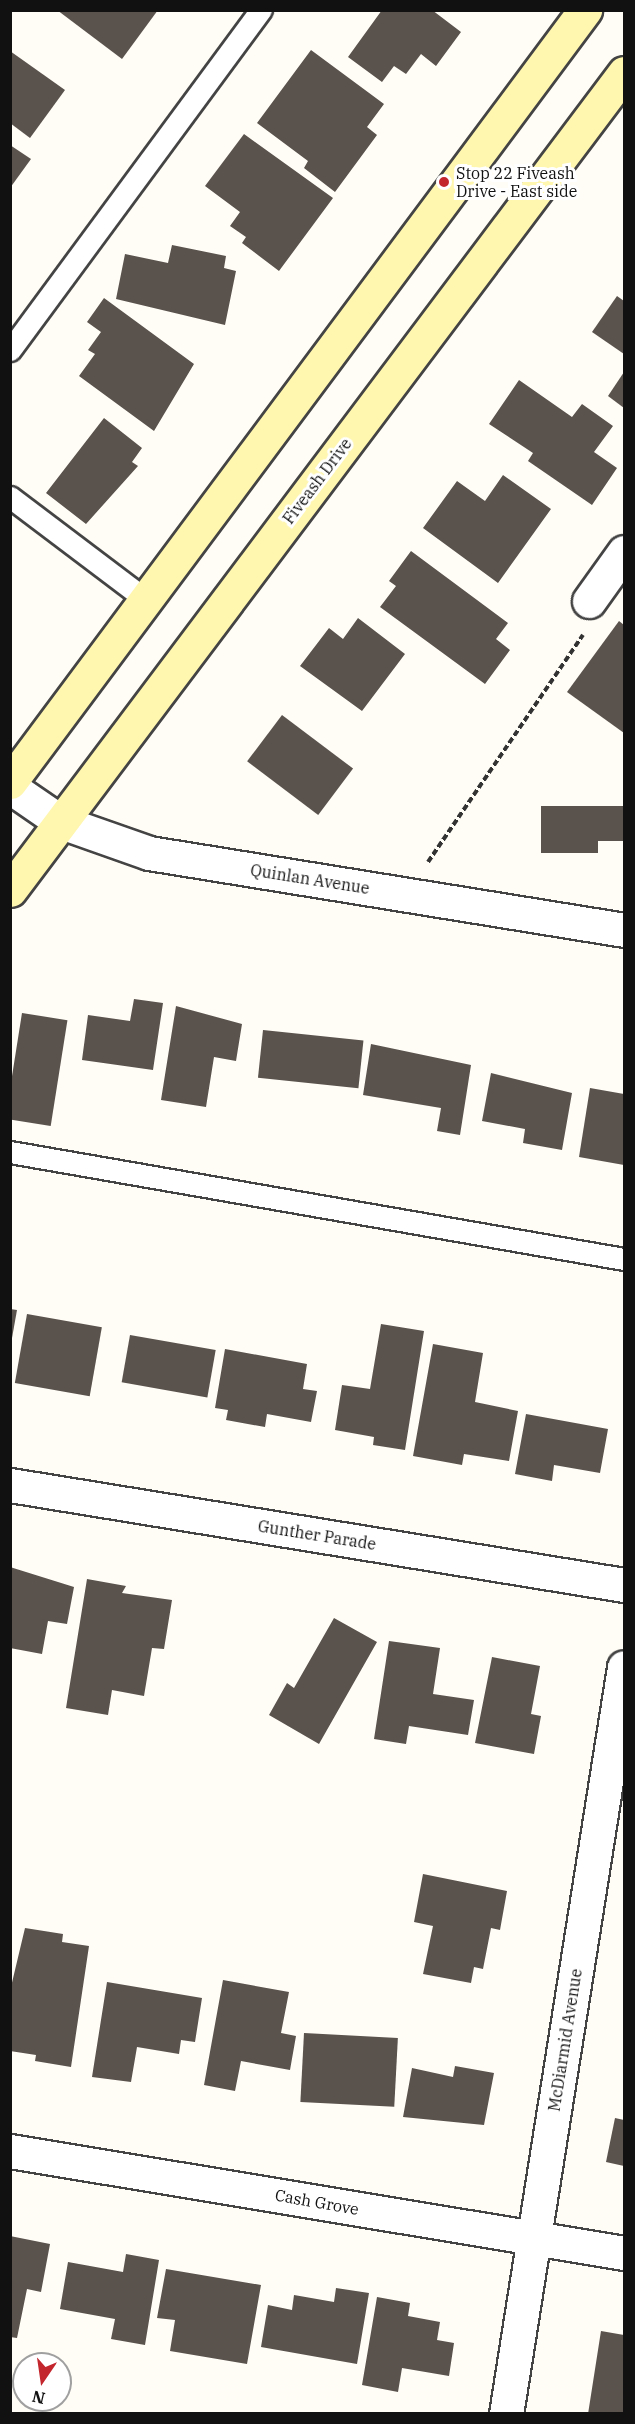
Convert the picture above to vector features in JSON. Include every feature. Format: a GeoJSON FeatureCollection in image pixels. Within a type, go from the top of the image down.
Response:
{"type":"FeatureCollection","features":[{"type":"Feature","properties":{"kind":"main road"},"geometry":{"type":"LineString","coordinates":[[10,782],[585,10]]}},
{"type":"Feature","properties":{"kind":"main road","name":"Fiveash Drive"},"geometry":{"type":"LineString","coordinates":[[10,890],[624,73]]}},
{"type":"Feature","properties":{"kind":"street"},"geometry":{"type":"LineString","coordinates":[[589,601],[624,552]]}},
{"type":"Feature","properties":{"kind":"street","name":"Quinlan Avenue"},"geometry":{"type":"LineString","coordinates":[[10,787],[61,822],[149,853],[624,930]]}},
{"type":"Feature","properties":{"kind":"street","name":"Gunther Parade"},"geometry":{"type":"LineString","coordinates":[[10,1485],[624,1585]]}},
{"type":"Feature","properties":{"kind":"street","name":"McDiarmid Avenue"},"geometry":{"type":"LineString","coordinates":[[506,2414],[624,1667]]}},
{"type":"Feature","properties":{"kind":"street","name":"Cash Grove"},"geometry":{"type":"LineString","coordinates":[[10,2151],[624,2253]]}},
{"type":"Feature","properties":{"kind":"lane"},"geometry":{"type":"LineString","coordinates":[[10,350],[261,10]]}},
{"type":"Feature","properties":{"kind":"lane"},"geometry":{"type":"LineString","coordinates":[[10,497],[146,600]]}},
{"type":"Feature","properties":{"kind":"lane"},"geometry":{"type":"LineString","coordinates":[[10,1152],[624,1259]]}},
{"type":"Feature","properties":{"kind":"path"},"geometry":{"type":"LineString","coordinates":[[406,894],[582,640],[589,601]]}},
{"type":"Feature","properties":{"kind":"building"},"geometry":{"type":"Polygon","coordinates":[[[57,10],[158,10],[122,59],[57,10]]]}},
{"type":"Feature","properties":{"kind":"building"},"geometry":{"type":"Polygon","coordinates":[[[382,10],[432,10],[461,32],[436,66],[421,54],[406,74],[394,66],[382,82],[348,57],[382,10]]]}},
{"type":"Feature","properties":{"kind":"building"},"geometry":{"type":"Polygon","coordinates":[[[311,50],[384,104],[367,127],[377,135],[335,192],[304,168],[308,161],[257,123],[311,50]]]}},
{"type":"Feature","properties":{"kind":"building"},"geometry":{"type":"Polygon","coordinates":[[[10,51],[65,90],[30,138],[10,123],[10,51]]]}},
{"type":"Feature","properties":{"kind":"building"},"geometry":{"type":"Polygon","coordinates":[[[244,134],[333,198],[279,271],[242,243],[246,237],[230,226],[240,212],[205,186],[244,134]]]}},
{"type":"Feature","properties":{"kind":"building"},"geometry":{"type":"Polygon","coordinates":[[[10,145],[31,159],[10,188],[10,145]]]}},
{"type":"Feature","properties":{"kind":"building"},"geometry":{"type":"Polygon","coordinates":[[[172,245],[226,256],[224,268],[236,271],[225,325],[116,299],[125,254],[168,263],[172,245]]]}},
{"type":"Feature","properties":{"kind":"building"},"geometry":{"type":"Polygon","coordinates":[[[617,296],[624,301],[624,354],[592,332],[617,296]]]}},
{"type":"Feature","properties":{"kind":"building"},"geometry":{"type":"Polygon","coordinates":[[[104,298],[194,364],[154,431],[79,376],[95,354],[88,350],[101,332],[87,322],[104,298]]]}},
{"type":"Feature","properties":{"kind":"building"},"geometry":{"type":"Polygon","coordinates":[[[624,372],[624,408],[608,396],[624,372]]]}},
{"type":"Feature","properties":{"kind":"building"},"geometry":{"type":"Polygon","coordinates":[[[519,380],[572,417],[582,404],[613,426],[594,452],[617,468],[592,505],[528,461],[533,453],[489,424],[519,380]]]}},
{"type":"Feature","properties":{"kind":"building"},"geometry":{"type":"Polygon","coordinates":[[[104,418],[142,448],[132,462],[138,466],[86,524],[46,493],[104,418]]]}},
{"type":"Feature","properties":{"kind":"building"},"geometry":{"type":"Polygon","coordinates":[[[503,475],[551,509],[498,583],[423,528],[457,481],[485,501],[503,475]]]}},
{"type":"Feature","properties":{"kind":"building"},"geometry":{"type":"Polygon","coordinates":[[[411,551],[508,623],[496,639],[510,650],[485,684],[380,607],[396,586],[389,581],[411,551]]]}},
{"type":"Feature","properties":{"kind":"building"},"geometry":{"type":"Polygon","coordinates":[[[358,618],[405,654],[362,711],[300,666],[329,628],[343,639],[358,618]]]}},
{"type":"Feature","properties":{"kind":"building"},"geometry":{"type":"Polygon","coordinates":[[[619,621],[624,625],[624,733],[567,692],[619,621]]]}},
{"type":"Feature","properties":{"kind":"building"},"geometry":{"type":"Polygon","coordinates":[[[282,715],[353,769],[318,815],[247,761],[282,715]]]}},
{"type":"Feature","properties":{"kind":"building"},"geometry":{"type":"Polygon","coordinates":[[[541,806],[624,806],[624,841],[598,841],[598,853],[541,853],[541,806]]]}},
{"type":"Feature","properties":{"kind":"building"},"geometry":{"type":"Polygon","coordinates":[[[134,999],[163,1003],[153,1070],[82,1060],[88,1015],[130,1021],[134,999]]]}},
{"type":"Feature","properties":{"kind":"building"},"geometry":{"type":"Polygon","coordinates":[[[176,1006],[242,1024],[236,1061],[214,1057],[206,1107],[161,1100],[176,1006]]]}},
{"type":"Feature","properties":{"kind":"building"},"geometry":{"type":"Polygon","coordinates":[[[22,1013],[67,1020],[51,1126],[10,1119],[10,1089],[22,1013]]]}},
{"type":"Feature","properties":{"kind":"building"},"geometry":{"type":"Polygon","coordinates":[[[263,1030],[363,1041],[358,1088],[258,1078],[263,1030]]]}},
{"type":"Feature","properties":{"kind":"building"},"geometry":{"type":"Polygon","coordinates":[[[371,1044],[471,1065],[460,1135],[437,1131],[441,1108],[363,1095],[371,1044]]]}},
{"type":"Feature","properties":{"kind":"building"},"geometry":{"type":"Polygon","coordinates":[[[491,1073],[572,1093],[562,1150],[523,1143],[525,1129],[482,1121],[491,1073]]]}},
{"type":"Feature","properties":{"kind":"building"},"geometry":{"type":"Polygon","coordinates":[[[590,1088],[624,1094],[624,1165],[579,1157],[590,1088]]]}},
{"type":"Feature","properties":{"kind":"building"},"geometry":{"type":"Polygon","coordinates":[[[10,1309],[17,1310],[12,1338],[10,1338],[10,1309]]]}},
{"type":"Feature","properties":{"kind":"building"},"geometry":{"type":"Polygon","coordinates":[[[27,1314],[102,1327],[90,1396],[15,1383],[27,1314]]]}},
{"type":"Feature","properties":{"kind":"building"},"geometry":{"type":"Polygon","coordinates":[[[381,1324],[424,1331],[405,1450],[373,1445],[374,1437],[335,1430],[342,1385],[370,1389],[381,1324]]]}},
{"type":"Feature","properties":{"kind":"building"},"geometry":{"type":"Polygon","coordinates":[[[130,1335],[216,1350],[207,1397],[122,1382],[130,1335]]]}},
{"type":"Feature","properties":{"kind":"building"},"geometry":{"type":"Polygon","coordinates":[[[433,1344],[483,1353],[475,1402],[518,1411],[509,1461],[464,1454],[462,1465],[413,1456],[433,1344]]]}},
{"type":"Feature","properties":{"kind":"building"},"geometry":{"type":"Polygon","coordinates":[[[225,1349],[307,1364],[303,1389],[317,1391],[311,1422],[267,1414],[265,1427],[226,1420],[228,1410],[215,1408],[225,1349]]]}},
{"type":"Feature","properties":{"kind":"building"},"geometry":{"type":"Polygon","coordinates":[[[526,1414],[608,1429],[600,1473],[554,1465],[552,1481],[515,1474],[526,1414]]]}},
{"type":"Feature","properties":{"kind":"building"},"geometry":{"type":"Polygon","coordinates":[[[10,1567],[74,1587],[67,1624],[48,1621],[42,1654],[10,1648],[10,1567]]]}},
{"type":"Feature","properties":{"kind":"building"},"geometry":{"type":"Polygon","coordinates":[[[87,1579],[126,1586],[122,1593],[172,1600],[164,1649],[152,1648],[144,1696],[112,1690],[108,1715],[66,1708],[87,1579]]]}},
{"type":"Feature","properties":{"kind":"building"},"geometry":{"type":"Polygon","coordinates":[[[334,1618],[377,1642],[319,1744],[269,1715],[287,1683],[294,1688],[334,1618]]]}},
{"type":"Feature","properties":{"kind":"building"},"geometry":{"type":"Polygon","coordinates":[[[389,1641],[440,1648],[433,1694],[474,1700],[468,1735],[409,1726],[406,1744],[374,1739],[389,1641]]]}},
{"type":"Feature","properties":{"kind":"building"},"geometry":{"type":"Polygon","coordinates":[[[492,1657],[540,1666],[531,1714],[541,1716],[534,1754],[475,1743],[492,1657]]]}},
{"type":"Feature","properties":{"kind":"building"},"geometry":{"type":"Polygon","coordinates":[[[423,1874],[507,1891],[500,1930],[491,1928],[483,1969],[474,1967],[471,1983],[423,1974],[433,1926],[414,1922],[423,1874]]]}},
{"type":"Feature","properties":{"kind":"building"},"geometry":{"type":"Polygon","coordinates":[[[25,1928],[63,1934],[62,1942],[89,1946],[71,2067],[35,2061],[36,2055],[10,2051],[10,1991],[25,1928]]]}},
{"type":"Feature","properties":{"kind":"building"},"geometry":{"type":"Polygon","coordinates":[[[223,1980],[289,1992],[281,2033],[296,2036],[290,2070],[241,2061],[235,2091],[204,2085],[223,1980]]]}},
{"type":"Feature","properties":{"kind":"building"},"geometry":{"type":"Polygon","coordinates":[[[107,1982],[202,1998],[195,2042],[181,2040],[179,2054],[137,2047],[131,2082],[92,2077],[107,1982]]]}},
{"type":"Feature","properties":{"kind":"building"},"geometry":{"type":"Polygon","coordinates":[[[304,2033],[398,2038],[394,2107],[300,2102],[304,2033]]]}},
{"type":"Feature","properties":{"kind":"building"},"geometry":{"type":"Polygon","coordinates":[[[455,2066],[494,2073],[484,2125],[403,2117],[412,2068],[453,2077],[455,2066]]]}},
{"type":"Feature","properties":{"kind":"building"},"geometry":{"type":"Polygon","coordinates":[[[615,2118],[624,2120],[624,2166],[606,2162],[615,2118]]]}},
{"type":"Feature","properties":{"kind":"building"},"geometry":{"type":"Polygon","coordinates":[[[10,2236],[50,2244],[41,2292],[27,2289],[17,2338],[10,2337],[10,2236]]]}},
{"type":"Feature","properties":{"kind":"building"},"geometry":{"type":"Polygon","coordinates":[[[126,2254],[159,2260],[145,2345],[111,2339],[115,2319],[60,2309],[68,2262],[123,2272],[126,2254]]]}},
{"type":"Feature","properties":{"kind":"building"},"geometry":{"type":"Polygon","coordinates":[[[166,2269],[261,2285],[247,2364],[170,2351],[175,2320],[157,2318],[166,2269]]]}},
{"type":"Feature","properties":{"kind":"building"},"geometry":{"type":"Polygon","coordinates":[[[336,2288],[369,2293],[357,2364],[261,2347],[268,2305],[292,2310],[294,2295],[334,2302],[336,2288]]]}},
{"type":"Feature","properties":{"kind":"building"},"geometry":{"type":"Polygon","coordinates":[[[377,2297],[410,2303],[408,2316],[440,2322],[437,2340],[454,2343],[449,2376],[402,2368],[398,2392],[362,2385],[377,2297]]]}},
{"type":"Feature","properties":{"kind":"building"},"geometry":{"type":"Polygon","coordinates":[[[601,2331],[624,2335],[624,2414],[588,2414],[601,2331]]]}},
{"type":"Feature","properties":{"kind":"place","name":"Stop 22 Fiveash Drive - East side"},"geometry":{"type":"Point","coordinates":[444,182]}}]}
